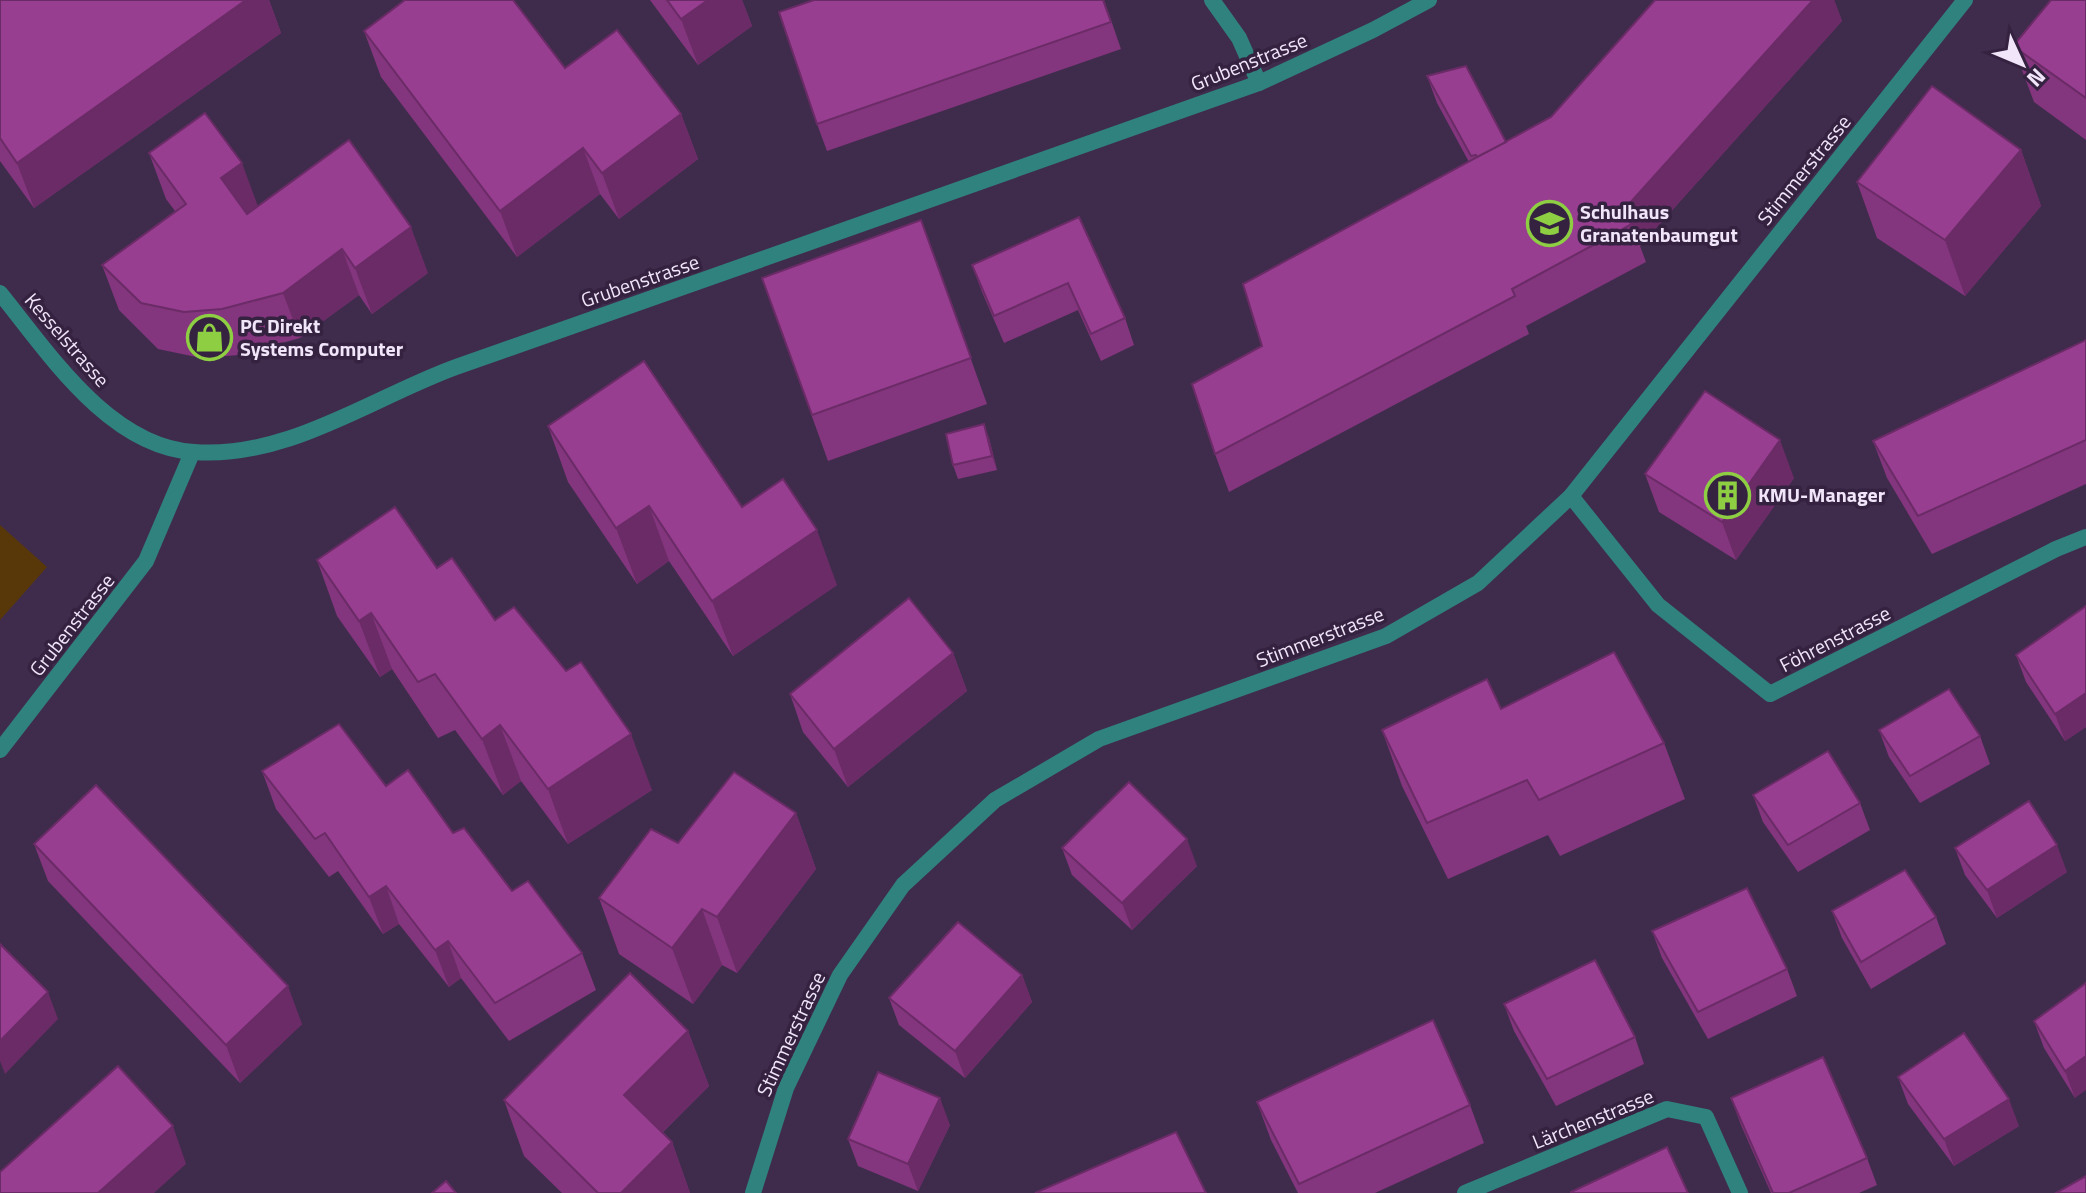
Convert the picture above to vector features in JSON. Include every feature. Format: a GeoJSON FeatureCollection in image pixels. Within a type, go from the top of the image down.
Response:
{"type":"FeatureCollection","features":[{"type":"Feature","properties":{"kind":"street"},"geometry":{"type":"LineString","coordinates":[[1212,0],[1239,38],[1259,83]]}},
{"type":"Feature","properties":{"kind":"street","name":"Grubenstrasse"},"geometry":{"type":"LineString","coordinates":[[0,750],[146,561],[192,453],[274,445],[438,374],[1259,83],[1429,0]]}},
{"type":"Feature","properties":{"kind":"street","name":"Stimmerstrasse"},"geometry":{"type":"LineString","coordinates":[[753,1193],[786,1088],[840,975],[903,885],[995,800],[1099,739],[1386,636],[1478,583],[1571,496],[1965,0]]}},
{"type":"Feature","properties":{"kind":"street","name":"Kesselstrasse"},"geometry":{"type":"LineString","coordinates":[[0,293],[75,386],[115,421],[158,444],[192,453]]}},
{"type":"Feature","properties":{"kind":"street","name":"Föhrenstrasse"},"geometry":{"type":"LineString","coordinates":[[1571,496],[1658,605],[1770,694],[2056,549],[2086,537]]}},
{"type":"Feature","properties":{"kind":"street","name":"Lärchenstrasse"},"geometry":{"type":"LineString","coordinates":[[1465,1193],[1667,1109],[1706,1117],[1740,1193]]}},
{"type":"Feature","properties":{"kind":"shaded area"},"geometry":{"type":"Polygon","coordinates":[[[0,525],[47,567],[0,620],[0,525]]]}},
{"type":"Feature","properties":{"kind":"building"},"geometry":{"type":"Polygon","coordinates":[[[0,0],[246,0],[17,163],[0,138],[0,0]]]}},
{"type":"Feature","properties":{"kind":"building"},"geometry":{"type":"Polygon","coordinates":[[[405,0],[513,0],[565,68],[617,30],[681,114],[602,173],[583,148],[500,211],[364,31],[405,0]]]}},
{"type":"Feature","properties":{"kind":"building"},"geometry":{"type":"Polygon","coordinates":[[[667,0],[708,0],[681,19],[667,0]]]}},
{"type":"Feature","properties":{"kind":"building"},"geometry":{"type":"Polygon","coordinates":[[[814,0],[1103,0],[1111,22],[817,124],[779,12],[814,0]]]}},
{"type":"Feature","properties":{"kind":"building","name":"Schulhaus Granatenbaumgut"},"geometry":{"type":"Polygon","coordinates":[[[1655,0],[1813,0],[1620,214],[1632,224],[1512,289],[1515,296],[1215,454],[1192,384],[1262,346],[1243,284],[1551,117],[1655,0]]]}},
{"type":"Feature","properties":{"kind":"building"},"geometry":{"type":"Polygon","coordinates":[[[2051,0],[2086,0],[2086,98],[2013,46],[2051,0]]]}},
{"type":"Feature","properties":{"kind":"building"},"geometry":{"type":"Polygon","coordinates":[[[1466,66],[1506,142],[1477,157],[1471,156],[1427,76],[1466,66]]]}},
{"type":"Feature","properties":{"kind":"building"},"geometry":{"type":"Polygon","coordinates":[[[1932,86],[2021,150],[1945,240],[1857,182],[1932,86]]]}},
{"type":"Feature","properties":{"kind":"building"},"geometry":{"type":"Polygon","coordinates":[[[205,113],[242,163],[221,178],[247,214],[349,140],[411,227],[355,268],[342,249],[283,293],[222,309],[184,312],[141,303],[102,265],[186,204],[149,153],[205,113]]]}},
{"type":"Feature","properties":{"kind":"building"},"geometry":{"type":"Polygon","coordinates":[[[1079,217],[1125,318],[1091,334],[1068,283],[994,316],[972,265],[1079,217]]]}},
{"type":"Feature","properties":{"kind":"building"},"geometry":{"type":"Polygon","coordinates":[[[921,220],[971,358],[812,415],[762,278],[921,220]]]}},
{"type":"Feature","properties":{"kind":"building"},"geometry":{"type":"Polygon","coordinates":[[[2086,340],[2086,440],[1918,516],[1873,441],[2086,340]]]}},
{"type":"Feature","properties":{"kind":"building"},"geometry":{"type":"Polygon","coordinates":[[[644,361],[742,507],[783,479],[817,530],[712,601],[649,506],[616,528],[548,426],[644,361]]]}},
{"type":"Feature","properties":{"kind":"building"},"geometry":{"type":"Polygon","coordinates":[[[1705,391],[1780,440],[1722,522],[1645,474],[1705,391]]]}},
{"type":"Feature","properties":{"kind":"building"},"geometry":{"type":"Polygon","coordinates":[[[984,424],[992,456],[953,465],[946,434],[984,424]]]}},
{"type":"Feature","properties":{"kind":"building"},"geometry":{"type":"Polygon","coordinates":[[[395,507],[437,568],[452,558],[495,620],[514,607],[566,671],[581,662],[631,734],[548,789],[500,725],[482,739],[435,674],[418,682],[371,613],[359,621],[317,560],[395,507]]]}},
{"type":"Feature","properties":{"kind":"building"},"geometry":{"type":"Polygon","coordinates":[[[909,598],[953,653],[834,749],[790,694],[909,598]]]}},
{"type":"Feature","properties":{"kind":"building"},"geometry":{"type":"Polygon","coordinates":[[[2086,606],[2086,693],[2055,714],[2016,655],[2086,606]]]}},
{"type":"Feature","properties":{"kind":"building"},"geometry":{"type":"Polygon","coordinates":[[[1614,652],[1664,743],[1539,800],[1527,780],[1427,823],[1382,730],[1487,679],[1501,709],[1614,652]]]}},
{"type":"Feature","properties":{"kind":"building"},"geometry":{"type":"Polygon","coordinates":[[[1949,689],[1980,736],[1910,776],[1879,730],[1949,689]]]}},
{"type":"Feature","properties":{"kind":"building"},"geometry":{"type":"Polygon","coordinates":[[[339,724],[386,786],[408,770],[453,833],[464,828],[512,891],[528,881],[582,953],[495,1003],[448,941],[435,950],[386,886],[369,897],[325,833],[315,839],[262,771],[339,724]]]}},
{"type":"Feature","properties":{"kind":"building"},"geometry":{"type":"Polygon","coordinates":[[[1828,751],[1860,803],[1788,845],[1753,795],[1828,751]]]}},
{"type":"Feature","properties":{"kind":"building"},"geometry":{"type":"Polygon","coordinates":[[[734,772],[796,813],[717,917],[702,909],[672,948],[599,898],[651,829],[678,843],[734,772]]]}},
{"type":"Feature","properties":{"kind":"building"},"geometry":{"type":"Polygon","coordinates":[[[1129,782],[1187,839],[1122,903],[1062,848],[1129,782]]]}},
{"type":"Feature","properties":{"kind":"building"},"geometry":{"type":"Polygon","coordinates":[[[96,785],[288,986],[226,1045],[34,844],[96,785]]]}},
{"type":"Feature","properties":{"kind":"building"},"geometry":{"type":"Polygon","coordinates":[[[2029,801],[2057,845],[1987,890],[1955,848],[2029,801]]]}},
{"type":"Feature","properties":{"kind":"building"},"geometry":{"type":"Polygon","coordinates":[[[1905,870],[1936,917],[1861,962],[1832,911],[1905,870]]]}},
{"type":"Feature","properties":{"kind":"building"},"geometry":{"type":"Polygon","coordinates":[[[1747,888],[1787,969],[1698,1012],[1652,931],[1747,888]]]}},
{"type":"Feature","properties":{"kind":"building"},"geometry":{"type":"Polygon","coordinates":[[[958,922],[1022,975],[955,1051],[889,998],[958,922]]]}},
{"type":"Feature","properties":{"kind":"building"},"geometry":{"type":"Polygon","coordinates":[[[0,944],[48,992],[0,1041],[0,944]]]}},
{"type":"Feature","properties":{"kind":"building"},"geometry":{"type":"Polygon","coordinates":[[[1595,960],[1635,1037],[1547,1079],[1504,1004],[1595,960]]]}},
{"type":"Feature","properties":{"kind":"building"},"geometry":{"type":"Polygon","coordinates":[[[630,973],[688,1031],[624,1095],[672,1142],[621,1193],[598,1193],[504,1100],[630,973]]]}},
{"type":"Feature","properties":{"kind":"building"},"geometry":{"type":"Polygon","coordinates":[[[2086,983],[2086,1056],[2065,1071],[2034,1021],[2086,983]]]}},
{"type":"Feature","properties":{"kind":"building"},"geometry":{"type":"Polygon","coordinates":[[[1433,1020],[1470,1105],[1299,1184],[1257,1102],[1433,1020]]]}},
{"type":"Feature","properties":{"kind":"building"},"geometry":{"type":"Polygon","coordinates":[[[1964,1033],[2009,1099],[1944,1139],[1898,1077],[1964,1033]]]}},
{"type":"Feature","properties":{"kind":"building"},"geometry":{"type":"Polygon","coordinates":[[[1823,1057],[1867,1158],[1789,1193],[1773,1193],[1731,1098],[1823,1057]]]}},
{"type":"Feature","properties":{"kind":"building"},"geometry":{"type":"Polygon","coordinates":[[[118,1066],[173,1126],[98,1193],[0,1193],[0,1172],[118,1066]]]}},
{"type":"Feature","properties":{"kind":"building"},"geometry":{"type":"Polygon","coordinates":[[[878,1072],[940,1098],[908,1164],[848,1139],[878,1072]]]}},
{"type":"Feature","properties":{"kind":"building"},"geometry":{"type":"Polygon","coordinates":[[[1176,1132],[1206,1193],[1035,1193],[1176,1132]]]}},
{"type":"Feature","properties":{"kind":"building"},"geometry":{"type":"Polygon","coordinates":[[[1667,1147],[1688,1193],[1571,1193],[1571,1192],[1667,1147]]]}},
{"type":"Feature","properties":{"kind":"building"},"geometry":{"type":"Polygon","coordinates":[[[2086,1176],[2086,1193],[2056,1193],[2086,1176]]]}},
{"type":"Feature","properties":{"kind":"building"},"geometry":{"type":"Polygon","coordinates":[[[446,1181],[456,1193],[432,1193],[446,1181]]]}},
{"type":"Feature","properties":{"kind":"place","name":"Schulhaus Granatenbaumgut"},"geometry":{"type":"Point","coordinates":[1549,223]}},
{"type":"Feature","properties":{"kind":"place","name":"PC Direkt Systems Computer"},"geometry":{"type":"Point","coordinates":[209,337]}},
{"type":"Feature","properties":{"kind":"place","name":"KMU-Manager"},"geometry":{"type":"Point","coordinates":[1727,495]}}]}
